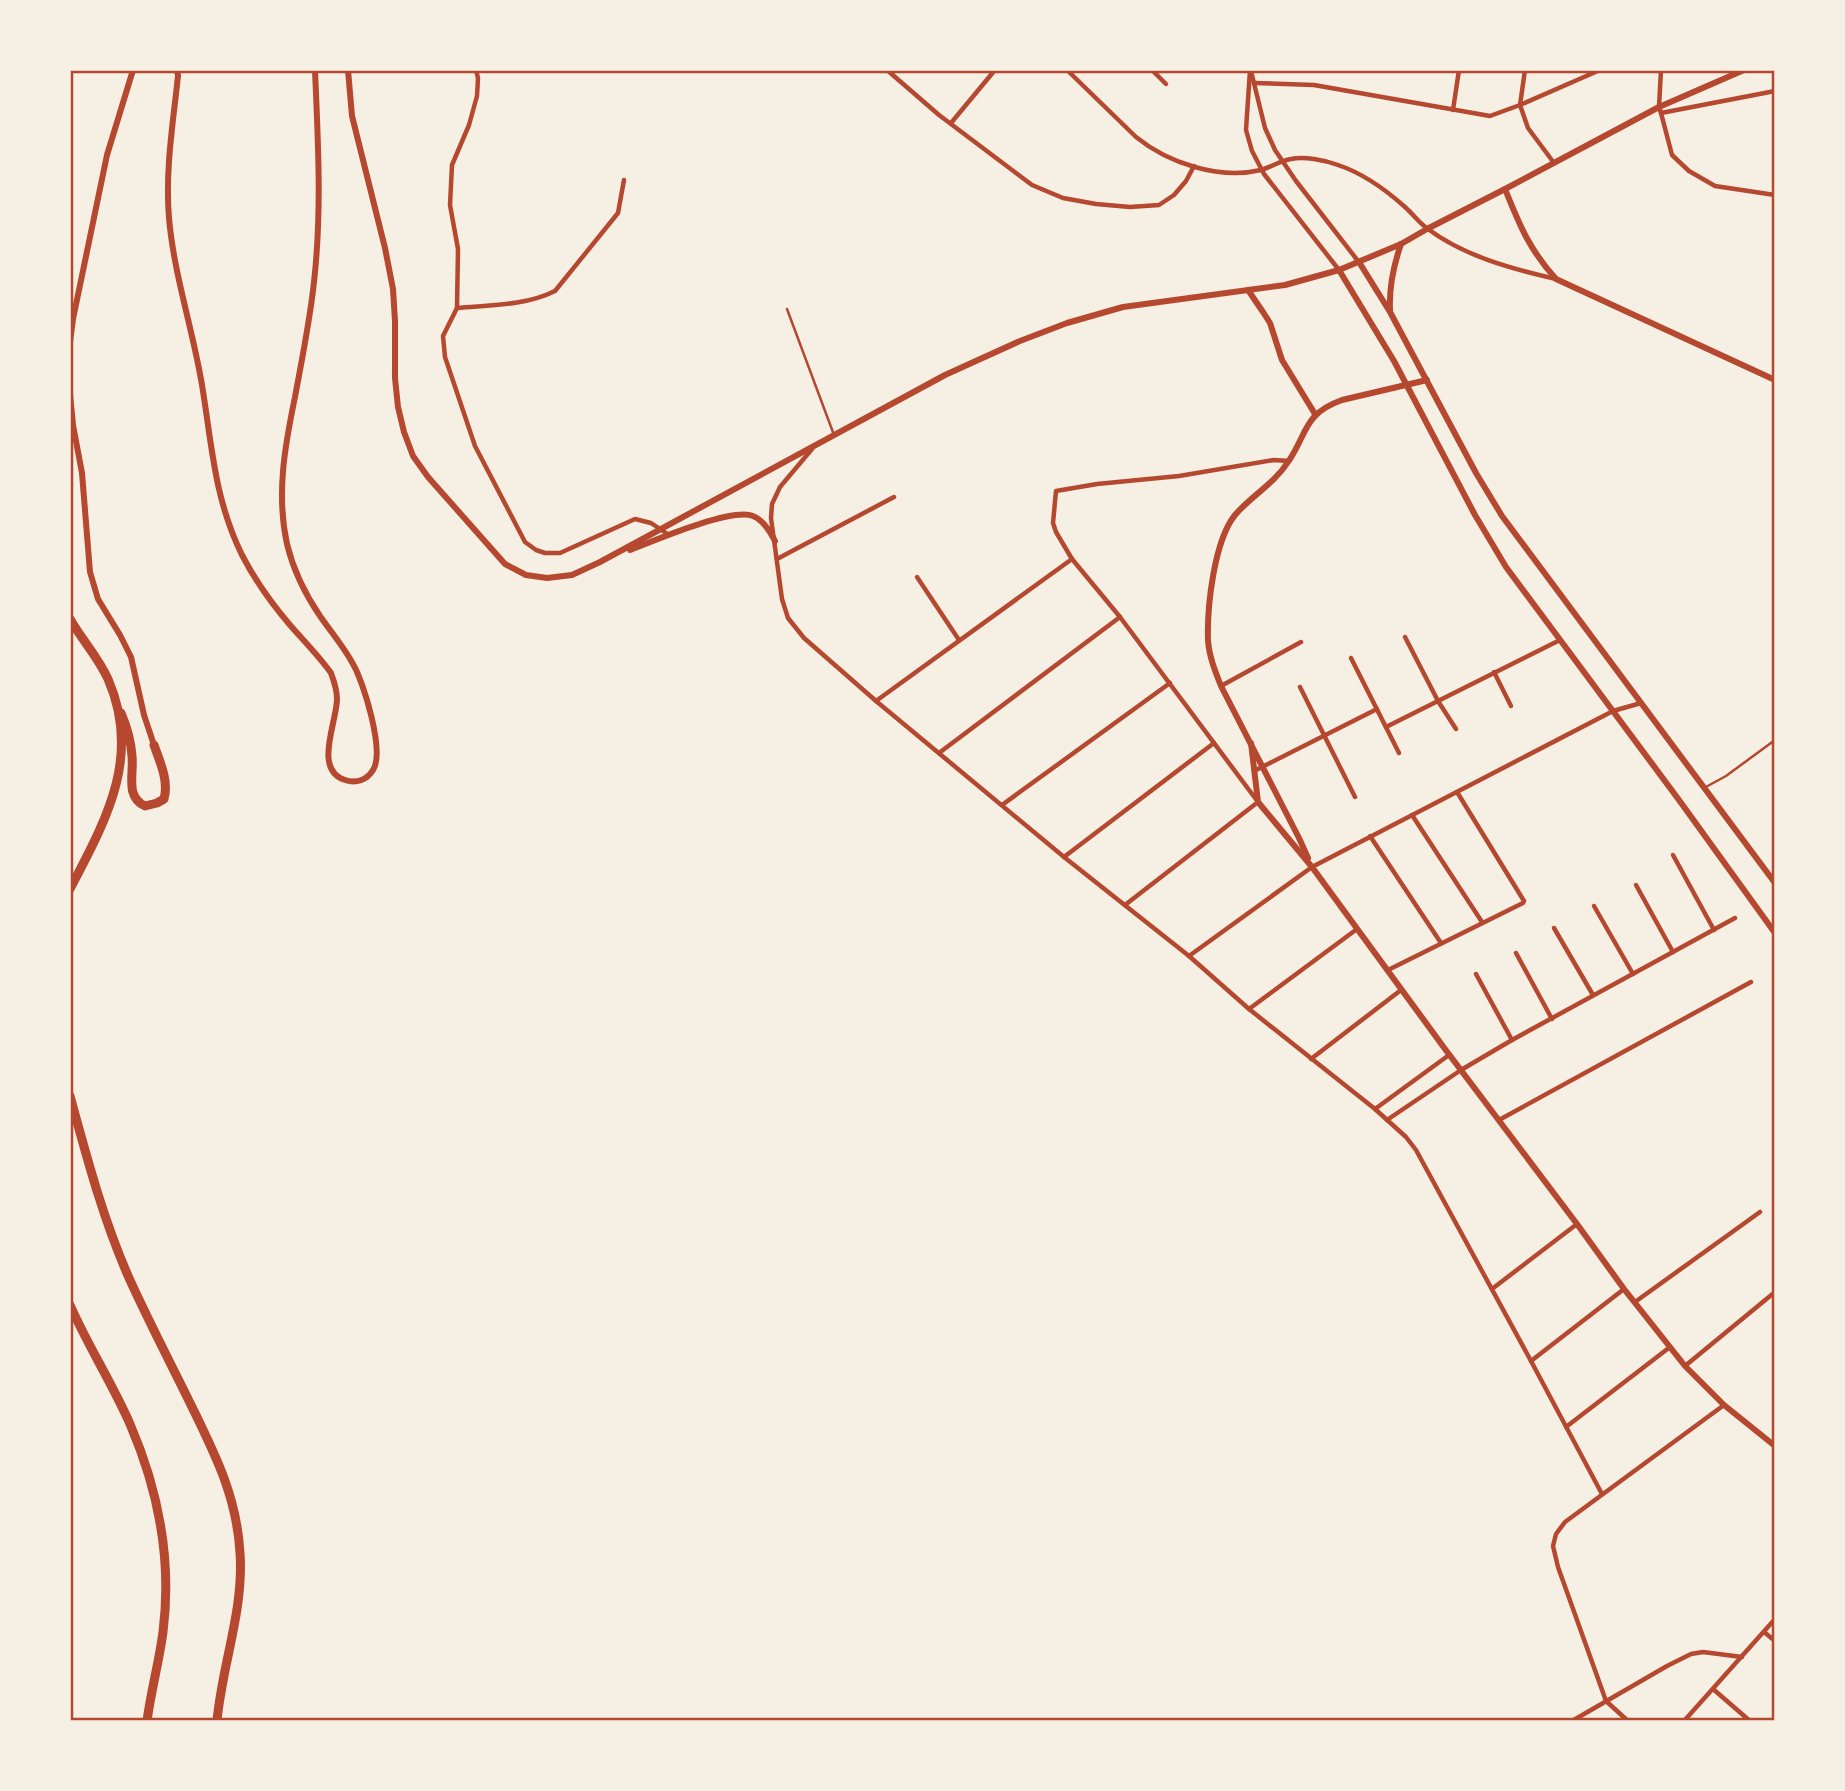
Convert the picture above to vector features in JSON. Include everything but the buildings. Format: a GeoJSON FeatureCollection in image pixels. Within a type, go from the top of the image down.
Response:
{"type":"FeatureCollection","features":[{"type":"Feature","properties":{"kind":"highway"},"geometry":{"type":"LineString","coordinates":[[70,619],[97,659],[116,698],[128,730],[132,756],[131,787],[138,803],[145,806],[164,799],[166,790],[154,745]]}},
{"type":"Feature","properties":{"kind":"highway"},"geometry":{"type":"LineString","coordinates":[[70,889],[113,800],[120,770],[121,746],[116,698]]}},
{"type":"Feature","properties":{"kind":"highway"},"geometry":{"type":"LineString","coordinates":[[70,1096],[93,1180],[118,1252],[220,1464],[234,1506],[240,1553],[240,1582],[217,1721]]}},
{"type":"Feature","properties":{"kind":"highway"},"geometry":{"type":"LineString","coordinates":[[70,1305],[137,1441],[151,1483],[161,1529],[165,1612],[147,1721]]}},
{"type":"Feature","properties":{"kind":"main road"},"geometry":{"type":"LineString","coordinates":[[70,342],[107,155],[133,70]]}},
{"type":"Feature","properties":{"kind":"main road"},"geometry":{"type":"LineString","coordinates":[[177,70],[169,219],[198,363],[218,489],[230,527],[252,573],[274,605],[331,673],[337,699],[328,749],[329,763],[340,778],[356,782],[370,775],[378,756],[377,741],[364,691],[352,662],[314,607],[296,570],[285,531],[282,501],[283,460],[310,312],[318,245],[320,198],[315,70]]}},
{"type":"Feature","properties":{"kind":"main road"},"geometry":{"type":"LineString","coordinates":[[348,70],[352,116],[393,289],[398,407],[413,456],[428,477],[505,564],[526,575],[547,578],[572,575],[589,567],[945,375],[1020,341],[1067,323],[1123,307],[1285,285],[1339,270],[1401,244],[1554,163],[1744,70]]}},
{"type":"Feature","properties":{"kind":"main road"},"geometry":{"type":"LineString","coordinates":[[1506,189],[1523,232],[1538,260],[1556,279],[1775,380]]}},
{"type":"Feature","properties":{"kind":"main road"},"geometry":{"type":"LineString","coordinates":[[1390,312],[1393,266],[1401,244]]}},
{"type":"Feature","properties":{"kind":"main road"},"geometry":{"type":"LineString","coordinates":[[1359,262],[1390,312],[1488,493],[1527,550],[1775,883]]}},
{"type":"Feature","properties":{"kind":"main road"},"geometry":{"type":"LineString","coordinates":[[1339,270],[1408,386],[1491,544],[1775,933]]}},
{"type":"Feature","properties":{"kind":"main road"},"geometry":{"type":"LineString","coordinates":[[1248,290],[1270,323],[1282,360],[1315,414]]}},
{"type":"Feature","properties":{"kind":"main road"},"geometry":{"type":"LineString","coordinates":[[1312,867],[1300,838],[1221,686],[1212,661],[1208,640],[1215,562],[1227,527],[1290,461],[1315,414],[1332,403],[1427,380]]}},
{"type":"Feature","properties":{"kind":"main road"},"geometry":{"type":"LineString","coordinates":[[70,394],[82,473],[93,585],[98,599],[131,657],[154,745]]}},
{"type":"Feature","properties":{"kind":"main road"},"geometry":{"type":"LineString","coordinates":[[589,567],[699,524],[733,515],[752,515],[771,532],[775,541]]}},
{"type":"Feature","properties":{"kind":"main road"},"geometry":{"type":"LineString","coordinates":[[1251,743],[1258,802],[1312,867],[1449,1055],[1685,1366],[1724,1405],[1775,1446]]}},
{"type":"Feature","properties":{"kind":"street"},"geometry":{"type":"LineString","coordinates":[[476,70],[477,96],[453,165],[450,205],[458,249],[457,308],[443,336],[445,357],[475,446],[525,542],[536,550],[560,553],[635,519],[651,523],[669,535]]}},
{"type":"Feature","properties":{"kind":"street"},"geometry":{"type":"LineString","coordinates":[[887,70],[951,124],[1032,185],[1063,198],[1130,207],[1159,205],[1174,195],[1194,166]]}},
{"type":"Feature","properties":{"kind":"street"},"geometry":{"type":"LineString","coordinates":[[951,124],[995,70]]}},
{"type":"Feature","properties":{"kind":"street"},"geometry":{"type":"LineString","coordinates":[[1067,70],[1144,144],[1165,155],[1194,166],[1231,172],[1262,169],[1282,161],[1300,158],[1336,164],[1378,187],[1405,207],[1427,229],[1454,246],[1525,272],[1556,279]]}},
{"type":"Feature","properties":{"kind":"street"},"geometry":{"type":"LineString","coordinates":[[1152,70],[1167,84]]}},
{"type":"Feature","properties":{"kind":"street"},"geometry":{"type":"LineString","coordinates":[[1251,70],[1265,128],[1282,161],[1359,262]]}},
{"type":"Feature","properties":{"kind":"street"},"geometry":{"type":"LineString","coordinates":[[1251,70],[1246,130],[1252,150],[1262,169],[1339,270]]}},
{"type":"Feature","properties":{"kind":"street"},"geometry":{"type":"LineString","coordinates":[[1453,110],[1459,70]]}},
{"type":"Feature","properties":{"kind":"street"},"geometry":{"type":"LineString","coordinates":[[1520,70],[1525,70],[1520,106],[1528,128],[1554,163]]}},
{"type":"Feature","properties":{"kind":"street"},"geometry":{"type":"LineString","coordinates":[[1254,83],[1314,85],[1490,116],[1520,106],[1600,70]]}},
{"type":"Feature","properties":{"kind":"street"},"geometry":{"type":"LineString","coordinates":[[1661,70],[1660,110],[1672,155],[1689,171],[1715,186],[1775,195]]}},
{"type":"Feature","properties":{"kind":"street"},"geometry":{"type":"LineString","coordinates":[[1660,110],[1775,91]]}},
{"type":"Feature","properties":{"kind":"street"},"geometry":{"type":"LineString","coordinates":[[457,308],[523,302],[555,292],[618,213],[624,180]]}},
{"type":"Feature","properties":{"kind":"street"},"geometry":{"type":"LineString","coordinates":[[816,445],[780,487],[772,504],[771,518],[782,599],[788,618],[804,638],[876,701],[1406,1137],[1416,1150],[1602,1494]]}},
{"type":"Feature","properties":{"kind":"street"},"geometry":{"type":"LineString","coordinates":[[1125,905],[1258,802],[1170,683],[1072,559],[1053,523],[1056,491],[1179,476],[1274,460],[1290,461]]}},
{"type":"Feature","properties":{"kind":"street"},"geometry":{"type":"LineString","coordinates":[[777,559],[894,497]]}},
{"type":"Feature","properties":{"kind":"street"},"geometry":{"type":"LineString","coordinates":[[876,701],[1072,559]]}},
{"type":"Feature","properties":{"kind":"street"},"geometry":{"type":"LineString","coordinates":[[916,577],[960,640]]}},
{"type":"Feature","properties":{"kind":"street"},"geometry":{"type":"LineString","coordinates":[[939,753],[1119,617]]}},
{"type":"Feature","properties":{"kind":"street"},"geometry":{"type":"LineString","coordinates":[[1405,637],[1455,729]]}},
{"type":"Feature","properties":{"kind":"street"},"geometry":{"type":"LineString","coordinates":[[1386,727],[1560,640]]}},
{"type":"Feature","properties":{"kind":"street"},"geometry":{"type":"LineString","coordinates":[[1221,686],[1301,642]]}},
{"type":"Feature","properties":{"kind":"street"},"geometry":{"type":"LineString","coordinates":[[1351,658],[1399,753]]}},
{"type":"Feature","properties":{"kind":"street"},"geometry":{"type":"LineString","coordinates":[[1493,672],[1511,706]]}},
{"type":"Feature","properties":{"kind":"street"},"geometry":{"type":"LineString","coordinates":[[1002,805],[1170,683]]}},
{"type":"Feature","properties":{"kind":"street"},"geometry":{"type":"LineString","coordinates":[[1300,687],[1354,797]]}},
{"type":"Feature","properties":{"kind":"street"},"geometry":{"type":"LineString","coordinates":[[1189,956],[1312,867],[1613,711],[1642,703]]}},
{"type":"Feature","properties":{"kind":"street"},"geometry":{"type":"LineString","coordinates":[[1254,771],[1377,709]]}},
{"type":"Feature","properties":{"kind":"street"},"geometry":{"type":"LineString","coordinates":[[1064,857],[1214,743]]}},
{"type":"Feature","properties":{"kind":"street"},"geometry":{"type":"LineString","coordinates":[[1387,970],[1524,901],[1457,792]]}},
{"type":"Feature","properties":{"kind":"street"},"geometry":{"type":"LineString","coordinates":[[1412,815],[1482,922]]}},
{"type":"Feature","properties":{"kind":"street"},"geometry":{"type":"LineString","coordinates":[[1370,836],[1441,943]]}},
{"type":"Feature","properties":{"kind":"street"},"geometry":{"type":"LineString","coordinates":[[1673,855],[1714,930]]}},
{"type":"Feature","properties":{"kind":"street"},"geometry":{"type":"LineString","coordinates":[[1636,885],[1673,952]]}},
{"type":"Feature","properties":{"kind":"street"},"geometry":{"type":"LineString","coordinates":[[1594,906],[1633,974]]}},
{"type":"Feature","properties":{"kind":"street"},"geometry":{"type":"LineString","coordinates":[[1387,1120],[1461,1070],[1512,1040],[1735,918]]}},
{"type":"Feature","properties":{"kind":"street"},"geometry":{"type":"LineString","coordinates":[[1249,1009],[1357,929]]}},
{"type":"Feature","properties":{"kind":"street"},"geometry":{"type":"LineString","coordinates":[[1554,929],[1593,995]]}},
{"type":"Feature","properties":{"kind":"street"},"geometry":{"type":"LineString","coordinates":[[1516,953],[1552,1019]]}},
{"type":"Feature","properties":{"kind":"street"},"geometry":{"type":"LineString","coordinates":[[1476,974],[1512,1040]]}},
{"type":"Feature","properties":{"kind":"street"},"geometry":{"type":"LineString","coordinates":[[1499,1120],[1751,982]]}},
{"type":"Feature","properties":{"kind":"street"},"geometry":{"type":"LineString","coordinates":[[1311,1059],[1401,990]]}},
{"type":"Feature","properties":{"kind":"street"},"geometry":{"type":"LineString","coordinates":[[1375,1109],[1449,1055]]}},
{"type":"Feature","properties":{"kind":"street"},"geometry":{"type":"LineString","coordinates":[[1635,1302],[1760,1212]]}},
{"type":"Feature","properties":{"kind":"street"},"geometry":{"type":"LineString","coordinates":[[1492,1289],[1577,1224]]}},
{"type":"Feature","properties":{"kind":"street"},"geometry":{"type":"LineString","coordinates":[[1531,1361],[1624,1289]]}},
{"type":"Feature","properties":{"kind":"street"},"geometry":{"type":"LineString","coordinates":[[1685,1366],[1775,1292]]}},
{"type":"Feature","properties":{"kind":"street"},"geometry":{"type":"LineString","coordinates":[[1566,1426],[1670,1347]]}},
{"type":"Feature","properties":{"kind":"street"},"geometry":{"type":"LineString","coordinates":[[1628,1721],[1606,1701],[1558,1567],[1553,1546],[1556,1534],[1565,1522],[1724,1405]]}},
{"type":"Feature","properties":{"kind":"street"},"geometry":{"type":"LineString","coordinates":[[1684,1721],[1775,1619]]}},
{"type":"Feature","properties":{"kind":"street"},"geometry":{"type":"LineString","coordinates":[[1765,1632],[1775,1641]]}},
{"type":"Feature","properties":{"kind":"street"},"geometry":{"type":"LineString","coordinates":[[1572,1721],[1692,1654],[1742,1657]]}},
{"type":"Feature","properties":{"kind":"street"},"geometry":{"type":"LineString","coordinates":[[1713,1689],[1750,1721]]}},
{"type":"Feature","properties":{"kind":"lane"},"geometry":{"type":"LineString","coordinates":[[787,309],[834,435]]}},
{"type":"Feature","properties":{"kind":"lane"},"geometry":{"type":"LineString","coordinates":[[1704,788],[1726,776],[1775,740]]}}]}
